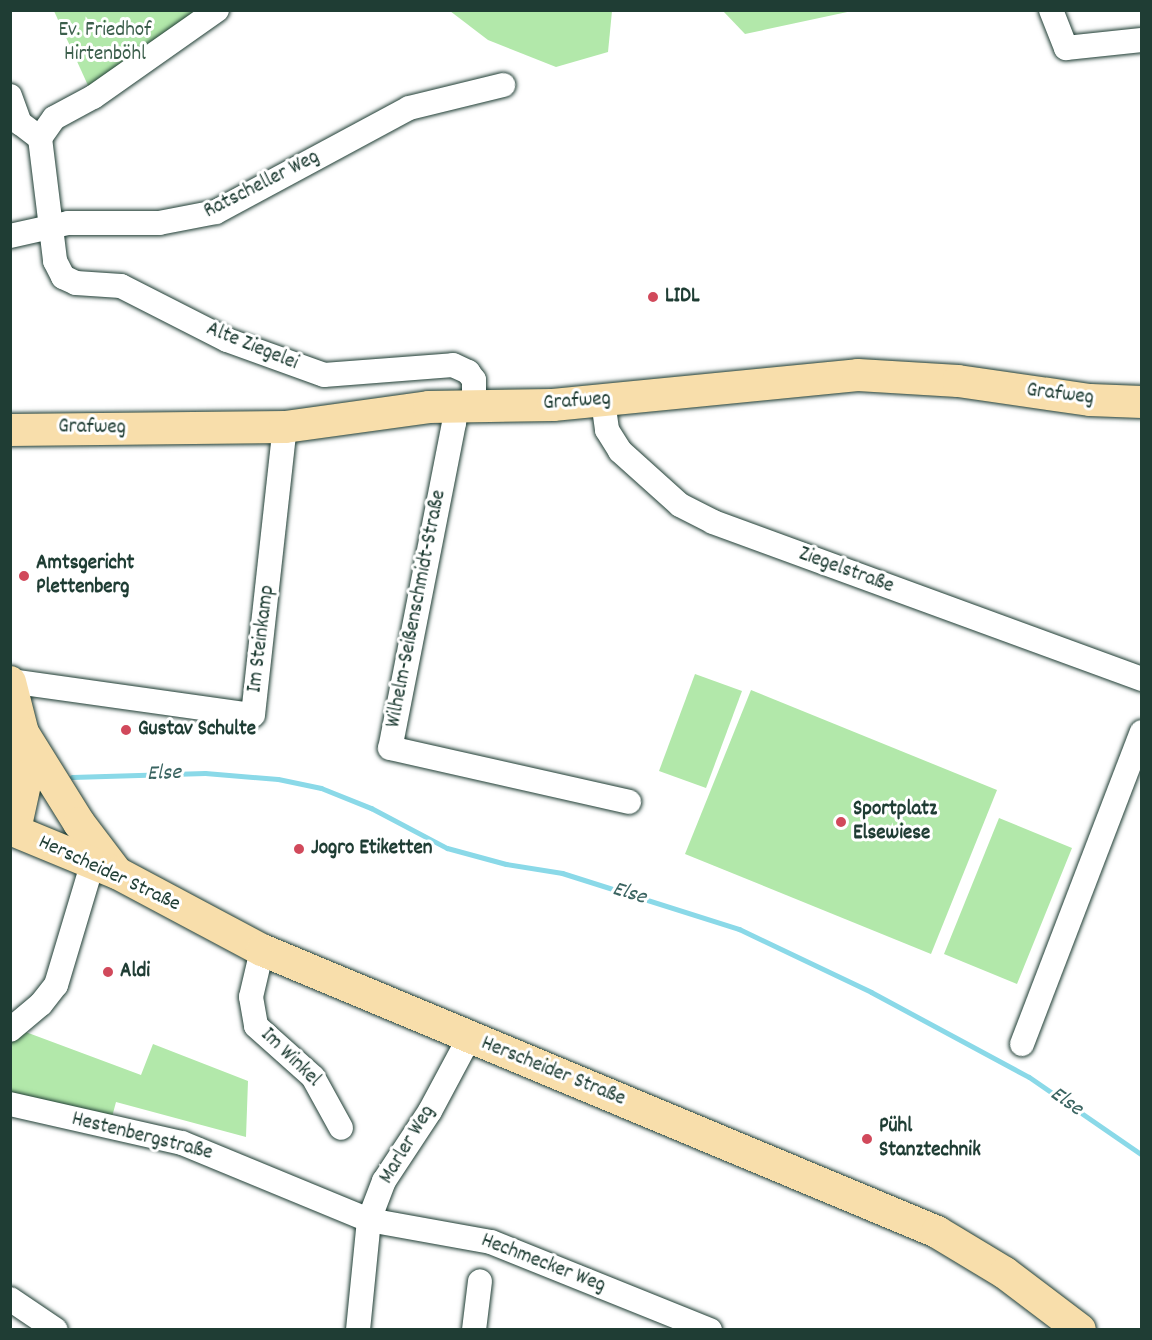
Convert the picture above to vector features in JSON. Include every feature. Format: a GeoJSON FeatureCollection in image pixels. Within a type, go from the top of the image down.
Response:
{"type":"FeatureCollection","features":[{"type":"Feature","properties":{"kind":"main road","name":"Grafweg"},"geometry":{"type":"LineString","coordinates":[[10,430],[285,427],[464,405],[603,401],[858,375],[958,381],[1090,400],[1142,402]]}},
{"type":"Feature","properties":{"kind":"main road"},"geometry":{"type":"LineString","coordinates":[[10,681],[23,733],[27,775],[12,837]]}},
{"type":"Feature","properties":{"kind":"main road"},"geometry":{"type":"LineString","coordinates":[[23,733],[88,836],[105,868]]}},
{"type":"Feature","properties":{"kind":"main road"},"geometry":{"type":"LineString","coordinates":[[12,837],[45,816],[51,800],[50,776]]}},
{"type":"Feature","properties":{"kind":"main road","name":"Herscheider Straße"},"geometry":{"type":"LineString","coordinates":[[12,837],[105,868],[262,950],[937,1232],[1005,1272],[1080,1329]]}},
{"type":"Feature","properties":{"kind":"street"},"geometry":{"type":"LineString","coordinates":[[50,226],[40,138],[54,118],[93,97],[217,10]]}},
{"type":"Feature","properties":{"kind":"street"},"geometry":{"type":"LineString","coordinates":[[1051,10],[1066,48],[1142,40]]}},
{"type":"Feature","properties":{"kind":"street","name":"Ratscheller Weg"},"geometry":{"type":"LineString","coordinates":[[10,236],[50,226],[99,221],[159,223],[216,212],[409,108],[503,85]]}},
{"type":"Feature","properties":{"kind":"street"},"geometry":{"type":"LineString","coordinates":[[10,96],[20,123],[40,138]]}},
{"type":"Feature","properties":{"kind":"street","name":"Alte Ziegelei"},"geometry":{"type":"LineString","coordinates":[[50,226],[55,261],[63,277],[76,283],[121,286],[227,340],[324,375],[453,365],[468,372],[474,380],[464,405]]}},
{"type":"Feature","properties":{"kind":"street","name":"Ziegelstraße"},"geometry":{"type":"LineString","coordinates":[[603,401],[607,430],[620,451],[680,505],[713,522],[1142,679]]}},
{"type":"Feature","properties":{"kind":"street","name":"Wilhelm-Seißenschmidt-Straße"},"geometry":{"type":"LineString","coordinates":[[464,405],[454,423],[390,748],[629,802]]}},
{"type":"Feature","properties":{"kind":"street","name":"Im Steinkamp"},"geometry":{"type":"LineString","coordinates":[[10,681],[253,715],[285,427]]}},
{"type":"Feature","properties":{"kind":"street"},"geometry":{"type":"LineString","coordinates":[[1022,1044],[1142,732]]}},
{"type":"Feature","properties":{"kind":"street"},"geometry":{"type":"LineString","coordinates":[[10,1030],[41,1005],[56,985],[105,868]]}},
{"type":"Feature","properties":{"kind":"street","name":"Im Winkel"},"geometry":{"type":"LineString","coordinates":[[262,950],[251,997],[256,1026],[313,1077],[341,1128]]}},
{"type":"Feature","properties":{"kind":"street","name":"Marler Weg"},"geometry":{"type":"LineString","coordinates":[[358,1329],[369,1220],[393,1164],[430,1110],[469,1038]]}},
{"type":"Feature","properties":{"kind":"street","name":"Hestenbergstraße"},"geometry":{"type":"LineString","coordinates":[[10,1104],[182,1143],[369,1220]]}},
{"type":"Feature","properties":{"kind":"street","name":"Hechmecker Weg"},"geometry":{"type":"LineString","coordinates":[[369,1220],[491,1242],[711,1329]]}},
{"type":"Feature","properties":{"kind":"street"},"geometry":{"type":"LineString","coordinates":[[474,1329],[480,1281]]}},
{"type":"Feature","properties":{"kind":"street"},"geometry":{"type":"LineString","coordinates":[[10,1299],[56,1329]]}},
{"type":"Feature","properties":{"kind":"green space","name":"Ev. Friedhof Hirtenböhl"},"geometry":{"type":"Polygon","coordinates":[[[54,11],[209,11],[91,92],[54,11]]]}},
{"type":"Feature","properties":{"kind":"green space"},"geometry":{"type":"Polygon","coordinates":[[[450,11],[612,11],[608,52],[556,67],[488,40],[450,11]]]}},
{"type":"Feature","properties":{"kind":"green space"},"geometry":{"type":"Polygon","coordinates":[[[723,11],[852,11],[745,34],[723,11]]]}},
{"type":"Feature","properties":{"kind":"green space"},"geometry":{"type":"Polygon","coordinates":[[[695,674],[742,691],[706,788],[659,771],[695,674]]]}},
{"type":"Feature","properties":{"kind":"green space","name":"Sportplatz Elsewiese"},"geometry":{"type":"Polygon","coordinates":[[[751,690],[997,790],[931,954],[685,854],[751,690]]]}},
{"type":"Feature","properties":{"kind":"green space"},"geometry":{"type":"Polygon","coordinates":[[[999,818],[1072,848],[1017,984],[944,954],[999,818]]]}},
{"type":"Feature","properties":{"kind":"green space"},"geometry":{"type":"Polygon","coordinates":[[[23,1031],[141,1075],[153,1044],[248,1081],[246,1137],[116,1102],[109,1128],[11,1104],[11,1039],[23,1031]]]}},
{"type":"Feature","properties":{"kind":"waterway","name":"Else"},"geometry":{"type":"LineString","coordinates":[[72,777],[205,773],[278,779],[321,788],[371,808],[447,848],[506,864],[562,873],[739,929],[871,992],[1029,1077],[1142,1155]]}},
{"type":"Feature","properties":{"kind":"place","name":"LIDL"},"geometry":{"type":"Point","coordinates":[653,297]}},
{"type":"Feature","properties":{"kind":"place","name":"Amtsgericht Plettenberg"},"geometry":{"type":"Point","coordinates":[24,576]}},
{"type":"Feature","properties":{"kind":"place","name":"Gustav Schulte"},"geometry":{"type":"Point","coordinates":[126,730]}},
{"type":"Feature","properties":{"kind":"place","name":"Sportplatz Elsewiese"},"geometry":{"type":"Point","coordinates":[841,822]}},
{"type":"Feature","properties":{"kind":"place","name":"Jogro Etiketten"},"geometry":{"type":"Point","coordinates":[299,849]}},
{"type":"Feature","properties":{"kind":"place","name":"Aldi"},"geometry":{"type":"Point","coordinates":[108,972]}},
{"type":"Feature","properties":{"kind":"place","name":"Pühl Stanztechnik"},"geometry":{"type":"Point","coordinates":[867,1139]}}]}
